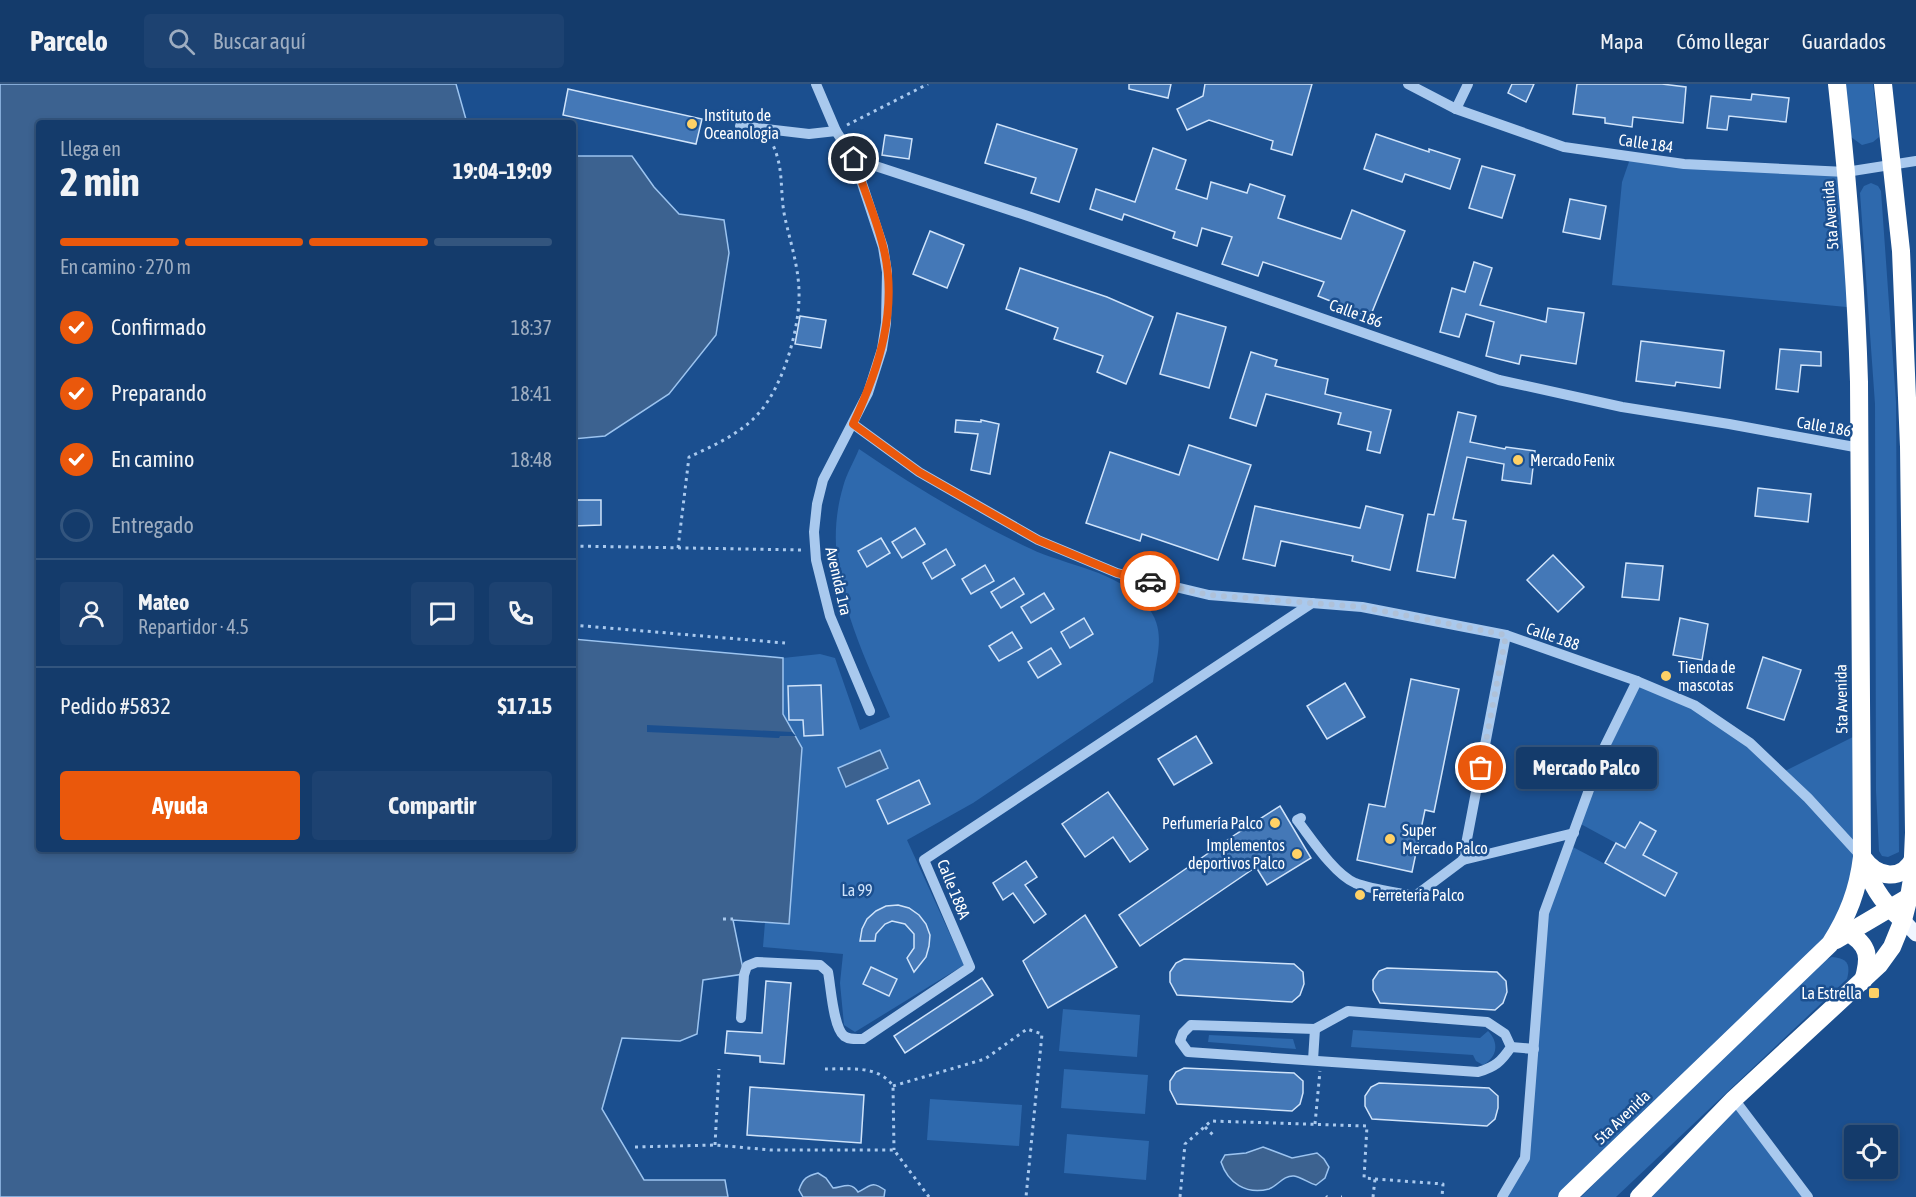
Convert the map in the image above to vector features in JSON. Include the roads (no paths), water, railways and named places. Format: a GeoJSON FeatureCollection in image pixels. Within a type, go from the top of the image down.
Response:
{"type":"FeatureCollection","features":[{"type":"Feature","properties":{"kind":"highway","name":"5ta Avenida"},"geometry":{"type":"LineString","coordinates":[[1567,1197],[1830,944],[1844,921],[1856,894],[1862,857],[1857,308],[1837,84]]}},
{"type":"Feature","properties":{"kind":"highway"},"geometry":{"type":"LineString","coordinates":[[1639,1197],[1734,1099],[1879,965],[1892,947],[1912,897],[1914,858],[1909,447],[1901,251],[1883,84]]}},
{"type":"Feature","properties":{"kind":"highway"},"geometry":{"type":"LineString","coordinates":[[1862,857],[1868,866],[1878,873],[1889,875],[1900,873],[1910,867],[1914,858]]}},
{"type":"Feature","properties":{"kind":"highway"},"geometry":{"type":"LineString","coordinates":[[1862,857],[1869,877],[1903,915]]}},
{"type":"Feature","properties":{"kind":"highway"},"geometry":{"type":"LineString","coordinates":[[1830,944],[1848,932],[1903,915]]}},
{"type":"Feature","properties":{"kind":"highway"},"geometry":{"type":"LineString","coordinates":[[1848,932],[1864,947],[1868,958],[1863,982]]}},
{"type":"Feature","properties":{"kind":"main road"},"geometry":{"type":"LineString","coordinates":[[1903,915],[1916,934]]}},
{"type":"Feature","properties":{"kind":"street","name":"Avenida 1ra"},"geometry":{"type":"LineString","coordinates":[[816,84],[836,131],[854,159],[883,247],[887,272],[888,297],[882,349],[868,393],[823,480],[815,523],[816,550],[831,616],[870,711]]}},
{"type":"Feature","properties":{"kind":"street","name":"Calle 184"},"geometry":{"type":"LineString","coordinates":[[1408,84],[1456,109],[1564,147],[1684,164],[1846,172],[1916,161]]}},
{"type":"Feature","properties":{"kind":"street"},"geometry":{"type":"LineString","coordinates":[[1456,109],[1468,84]]}},
{"type":"Feature","properties":{"kind":"street"},"geometry":{"type":"LineString","coordinates":[[740,126],[809,134],[836,131]]}},
{"type":"Feature","properties":{"kind":"street","name":"Calle 186"},"geometry":{"type":"LineString","coordinates":[[854,159],[1031,217],[1499,381],[1622,407],[1860,448]]}},
{"type":"Feature","properties":{"kind":"street","name":"Calle 188"},"geometry":{"type":"LineString","coordinates":[[853,424],[919,472],[1028,534],[1117,573],[1209,595],[1362,607],[1506,635],[1637,681],[1694,705],[1750,743],[1808,798],[1862,857]]}},
{"type":"Feature","properties":{"kind":"street","name":"Calle 188A"},"geometry":{"type":"LineString","coordinates":[[741,1018],[744,975],[747,966],[757,962],[820,965],[828,972],[837,1024],[842,1035],[850,1039],[863,1039],[970,967],[924,860],[1312,603]]}},
{"type":"Feature","properties":{"kind":"street"},"geometry":{"type":"LineString","coordinates":[[1463,860],[1506,635]]}},
{"type":"Feature","properties":{"kind":"street"},"geometry":{"type":"LineString","coordinates":[[1502,1197],[1525,1158],[1544,913],[1605,746],[1637,681]]}},
{"type":"Feature","properties":{"kind":"street"},"geometry":{"type":"LineString","coordinates":[[1301,818],[1297,820],[1326,860],[1353,882],[1415,896],[1449,873],[1463,860],[1574,833]]}},
{"type":"Feature","properties":{"kind":"street"},"geometry":{"type":"LineString","coordinates":[[1348,1011],[1487,1022],[1504,1034],[1511,1047],[1500,1063],[1478,1072],[1188,1052],[1180,1041],[1183,1033],[1191,1025],[1315,1029],[1348,1011]]}},
{"type":"Feature","properties":{"kind":"street"},"geometry":{"type":"LineString","coordinates":[[1315,1029],[1317,1060]]}},
{"type":"Feature","properties":{"kind":"street"},"geometry":{"type":"LineString","coordinates":[[1511,1047],[1534,1049]]}},
{"type":"Feature","properties":{"kind":"street"},"geometry":{"type":"LineString","coordinates":[[1734,1099],[1808,1197]]}},
{"type":"Feature","properties":{"kind":"place","name":"Instituto de Oceanologia"},"geometry":{"type":"Point","coordinates":[692,124]}},
{"type":"Feature","properties":{"kind":"place","name":"Mercado Fenix"},"geometry":{"type":"Point","coordinates":[1518,460]}},
{"type":"Feature","properties":{"kind":"place","name":"Tienda de mascotas"},"geometry":{"type":"Point","coordinates":[1666,676]}},
{"type":"Feature","properties":{"kind":"place","name":"Mercado Palco"},"geometry":{"type":"Point","coordinates":[1481,768]}},
{"type":"Feature","properties":{"kind":"place","name":"Perfumería Palco"},"geometry":{"type":"Point","coordinates":[1275,823]}},
{"type":"Feature","properties":{"kind":"place","name":"Super Mercado Palco"},"geometry":{"type":"Point","coordinates":[1390,839]}},
{"type":"Feature","properties":{"kind":"place","name":"Implementos deportivos Palco"},"geometry":{"type":"Point","coordinates":[1297,854]}},
{"type":"Feature","properties":{"kind":"place","name":"Ferretería Palco"},"geometry":{"type":"Point","coordinates":[1360,895]}},
{"type":"Feature","properties":{"kind":"place","name":"La Estrella"},"geometry":{"type":"Point","coordinates":[1874,993]}},
{"type":"Feature","properties":{"kind":"park label","name":"La 99"},"geometry":{"type":"Point","coordinates":[857,890]}}]}
